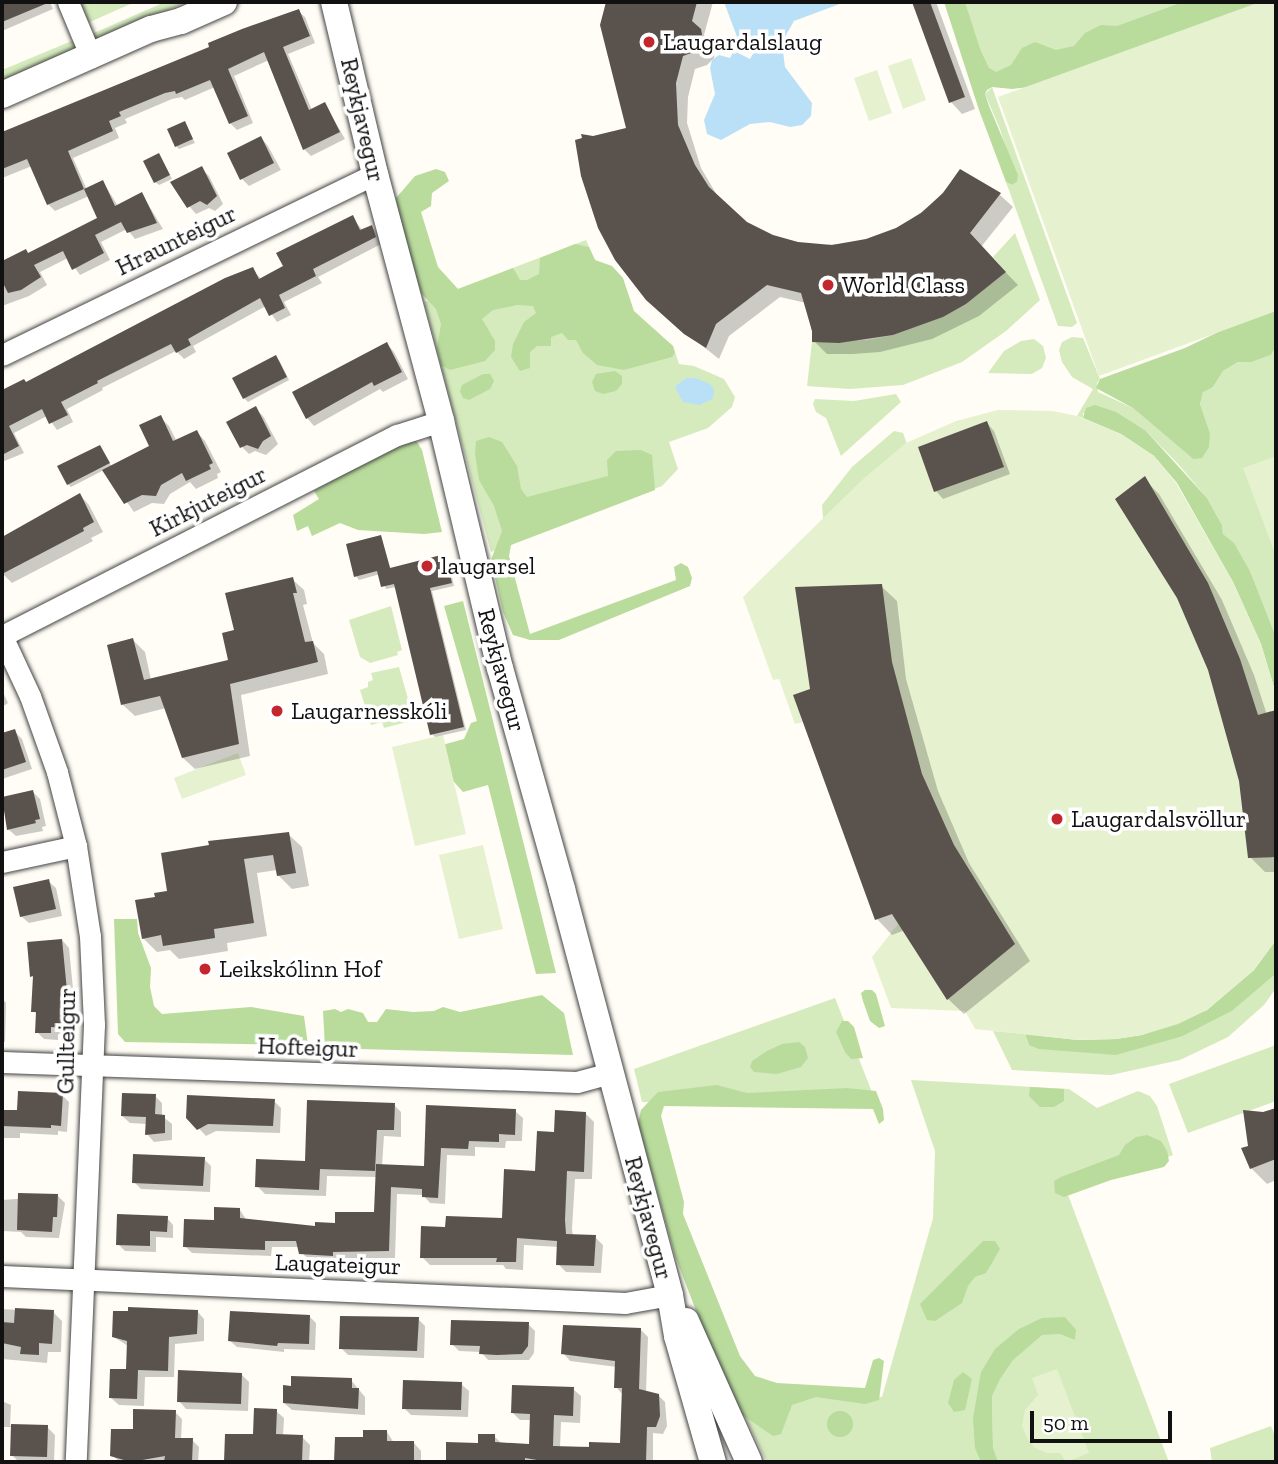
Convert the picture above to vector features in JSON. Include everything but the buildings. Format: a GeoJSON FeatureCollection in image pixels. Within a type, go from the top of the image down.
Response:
{"type":"FeatureCollection","features":[{"type":"Feature","properties":{"kind":"street"},"geometry":{"type":"LineString","coordinates":[[68,2],[91,57]]}},
{"type":"Feature","properties":{"kind":"street"},"geometry":{"type":"LineString","coordinates":[[2,95],[151,29],[195,2]]}},
{"type":"Feature","properties":{"kind":"street"},"geometry":{"type":"LineString","coordinates":[[151,29],[181,22],[224,2]]}},
{"type":"Feature","properties":{"kind":"street","name":"Reykjavegur"},"geometry":{"type":"LineString","coordinates":[[334,2],[375,174],[441,421],[500,667],[670,1295],[677,1336],[713,1462]]}},
{"type":"Feature","properties":{"kind":"street","name":"Hraunteigur"},"geometry":{"type":"LineString","coordinates":[[2,355],[375,174]]}},
{"type":"Feature","properties":{"kind":"street","name":"Kirkjuteigur"},"geometry":{"type":"LineString","coordinates":[[2,636],[397,435],[441,421]]}},
{"type":"Feature","properties":{"kind":"street","name":"Gullteigur"},"geometry":{"type":"LineString","coordinates":[[2,636],[44,734],[76,846],[91,947],[93,1066],[76,1462]]}},
{"type":"Feature","properties":{"kind":"street"},"geometry":{"type":"LineString","coordinates":[[2,862],[76,846]]}},
{"type":"Feature","properties":{"kind":"street","name":"Hofteigur"},"geometry":{"type":"LineString","coordinates":[[2,1062],[577,1082],[610,1073]]}},
{"type":"Feature","properties":{"kind":"street","name":"Laugateigur"},"geometry":{"type":"LineString","coordinates":[[2,1276],[625,1303],[670,1295]]}},
{"type":"Feature","properties":{"kind":"street","name":"Reykjavegur"},"geometry":{"type":"LineString","coordinates":[[670,1295],[695,1336],[749,1462]]}},
{"type":"Feature","properties":{"kind":"green space"},"geometry":{"type":"Polygon","coordinates":[[[71,2],[135,2],[83,25],[71,2]]]}},
{"type":"Feature","properties":{"kind":"green space"},"geometry":{"type":"Polygon","coordinates":[[[165,2],[186,2],[97,43],[87,36],[165,2]]]}},
{"type":"Feature","properties":{"kind":"green space"},"geometry":{"type":"Polygon","coordinates":[[[944,2],[965,2],[980,49],[989,68],[996,72],[1011,65],[1022,48],[1035,42],[1056,50],[1074,46],[1085,33],[1101,25],[1117,26],[1183,2],[1276,4],[1039,86],[1012,89],[992,87],[987,90],[985,94],[989,106],[1018,175],[1017,182],[1012,185],[1006,182],[979,110],[944,2]]]}},
{"type":"Feature","properties":{"kind":"green space"},"geometry":{"type":"Polygon","coordinates":[[[960,2],[1232,2],[992,87],[960,2]]]}},
{"type":"Feature","properties":{"kind":"green space"},"geometry":{"type":"Polygon","coordinates":[[[1260,2],[1276,2],[1276,311],[1099,376],[998,97],[1260,2]]]}},
{"type":"Feature","properties":{"kind":"green space"},"geometry":{"type":"Polygon","coordinates":[[[74,40],[80,51],[2,83],[2,70],[74,40]]]}},
{"type":"Feature","properties":{"kind":"green space"},"geometry":{"type":"Polygon","coordinates":[[[911,58],[926,100],[903,109],[888,66],[911,58]]]}},
{"type":"Feature","properties":{"kind":"green space"},"geometry":{"type":"Polygon","coordinates":[[[877,70],[892,113],[869,121],[854,78],[877,70]]]}},
{"type":"Feature","properties":{"kind":"green space"},"geometry":{"type":"Polygon","coordinates":[[[992,87],[1077,323],[1072,327],[1058,326],[1006,182],[1012,185],[1017,182],[1000,129],[985,94],[992,87]]]}},
{"type":"Feature","properties":{"kind":"green space"},"geometry":{"type":"Polygon","coordinates":[[[436,169],[445,172],[449,181],[432,193],[431,206],[421,212],[438,267],[458,289],[513,268],[520,280],[527,280],[539,274],[540,258],[575,244],[589,247],[595,260],[612,266],[623,278],[634,311],[673,346],[675,353],[672,357],[624,370],[597,365],[583,353],[576,340],[568,340],[562,333],[551,337],[551,346],[537,346],[530,352],[530,368],[520,371],[511,357],[513,344],[524,322],[536,313],[533,306],[517,305],[493,310],[482,319],[495,341],[495,350],[485,361],[450,370],[441,365],[437,348],[441,324],[436,309],[421,293],[396,198],[415,176],[436,169]]]}},
{"type":"Feature","properties":{"kind":"green space"},"geometry":{"type":"Polygon","coordinates":[[[1015,233],[1040,300],[1006,331],[962,362],[903,385],[850,389],[807,386],[812,342],[867,340],[893,335],[943,317],[966,304],[1006,272],[993,257],[1015,233]]]}},
{"type":"Feature","properties":{"kind":"green space"},"geometry":{"type":"Polygon","coordinates":[[[586,240],[602,276],[621,304],[673,346],[679,364],[694,366],[724,379],[735,397],[732,407],[708,428],[669,442],[678,469],[662,486],[491,552],[424,302],[586,240]]]}},
{"type":"Feature","properties":{"kind":"green space"},"geometry":{"type":"Polygon","coordinates":[[[1276,297],[1276,346],[1271,355],[1252,362],[1238,362],[1223,371],[1213,387],[1203,392],[1200,404],[1210,433],[1209,447],[1202,458],[1193,459],[1133,408],[1096,388],[1100,379],[1185,348],[1237,323],[1276,297]]]}},
{"type":"Feature","properties":{"kind":"green space"},"geometry":{"type":"Polygon","coordinates":[[[1072,337],[1083,338],[1100,379],[1097,383],[1098,392],[1133,408],[1193,459],[1210,433],[1200,404],[1203,391],[1213,387],[1223,371],[1238,362],[1252,362],[1271,355],[1276,346],[1276,637],[1250,571],[1234,544],[1223,534],[1222,525],[1207,498],[1179,465],[1146,431],[1083,413],[1083,418],[1077,416],[1093,389],[1072,377],[1062,362],[1059,350],[1062,342],[1072,337]]]}},
{"type":"Feature","properties":{"kind":"green space"},"geometry":{"type":"Polygon","coordinates":[[[1034,339],[1043,346],[1046,358],[1042,368],[1032,374],[988,373],[1004,351],[1021,341],[1034,339]]]}},
{"type":"Feature","properties":{"kind":"green space"},"geometry":{"type":"Polygon","coordinates":[[[615,371],[622,376],[622,384],[616,391],[603,394],[595,391],[592,382],[596,374],[615,371]]]}},
{"type":"Feature","properties":{"kind":"green space"},"geometry":{"type":"Polygon","coordinates":[[[483,374],[490,374],[494,381],[490,389],[469,400],[463,398],[460,391],[462,385],[483,374]]]}},
{"type":"Feature","properties":{"kind":"green space"},"geometry":{"type":"Polygon","coordinates":[[[896,394],[901,402],[841,456],[826,418],[816,412],[813,404],[815,399],[854,401],[896,394]]]}},
{"type":"Feature","properties":{"kind":"green space"},"geometry":{"type":"Polygon","coordinates":[[[1095,405],[1116,412],[1146,431],[1207,498],[1222,525],[1223,534],[1234,543],[1250,571],[1276,637],[1276,694],[1261,644],[1233,582],[1177,483],[1154,456],[1121,434],[1083,418],[1086,408],[1095,405]]]}},
{"type":"Feature","properties":{"kind":"green space","name":"Laugardalsvöllur"},"geometry":{"type":"Polygon","coordinates":[[[998,410],[1053,411],[1077,416],[1121,434],[1154,456],[1176,483],[1233,582],[1261,644],[1276,694],[1276,940],[1254,970],[1207,1010],[1178,1024],[1142,1035],[1078,1040],[975,1029],[965,1011],[891,1008],[872,957],[898,924],[892,914],[875,920],[803,722],[795,724],[779,679],[773,680],[743,597],[861,481],[906,443],[956,421],[998,410]]]}},
{"type":"Feature","properties":{"kind":"green space"},"geometry":{"type":"Polygon","coordinates":[[[894,431],[903,433],[926,497],[829,586],[822,505],[852,467],[894,431]]]}},
{"type":"Feature","properties":{"kind":"green space"},"geometry":{"type":"Polygon","coordinates":[[[412,434],[422,450],[442,532],[424,534],[358,530],[340,523],[312,536],[308,526],[297,531],[293,515],[319,499],[314,491],[412,434]]]}},
{"type":"Feature","properties":{"kind":"green space"},"geometry":{"type":"Polygon","coordinates":[[[489,437],[502,442],[517,466],[521,489],[527,497],[608,476],[607,460],[616,451],[641,450],[652,455],[655,490],[511,545],[509,556],[530,634],[676,580],[674,567],[681,563],[688,567],[692,578],[690,586],[559,640],[530,640],[513,635],[503,612],[491,560],[502,531],[494,506],[479,480],[475,454],[476,441],[489,437]]]}},
{"type":"Feature","properties":{"kind":"green space"},"geometry":{"type":"Polygon","coordinates":[[[1276,456],[1276,556],[1243,468],[1276,456]]]}},
{"type":"Feature","properties":{"kind":"green space"},"geometry":{"type":"Polygon","coordinates":[[[463,601],[556,973],[536,974],[488,785],[463,792],[448,775],[442,745],[464,739],[471,723],[477,721],[444,606],[463,601]]]}},
{"type":"Feature","properties":{"kind":"green space"},"geometry":{"type":"Polygon","coordinates":[[[391,606],[402,650],[397,652],[398,655],[370,663],[360,657],[349,620],[391,606]]]}},
{"type":"Feature","properties":{"kind":"green space"},"geometry":{"type":"Polygon","coordinates":[[[399,667],[414,720],[384,728],[382,722],[371,725],[360,690],[368,687],[368,682],[373,680],[371,673],[399,667]]]}},
{"type":"Feature","properties":{"kind":"green space"},"geometry":{"type":"Polygon","coordinates":[[[443,735],[466,834],[415,846],[392,747],[443,735]]]}},
{"type":"Feature","properties":{"kind":"green space"},"geometry":{"type":"Polygon","coordinates":[[[238,753],[246,775],[182,799],[174,778],[238,753]]]}},
{"type":"Feature","properties":{"kind":"green space"},"geometry":{"type":"Polygon","coordinates":[[[483,845],[503,929],[459,939],[439,855],[483,845]]]}},
{"type":"Feature","properties":{"kind":"green space"},"geometry":{"type":"Polygon","coordinates":[[[114,919],[137,919],[138,933],[151,968],[150,987],[154,1006],[162,1014],[251,1007],[304,1016],[308,1045],[125,1042],[118,1034],[114,919]]]}},
{"type":"Feature","properties":{"kind":"green space"},"geometry":{"type":"Polygon","coordinates":[[[1276,940],[1274,975],[1232,1011],[1183,1036],[1116,1055],[1039,1049],[1029,1045],[1025,1034],[1078,1040],[1142,1035],[1207,1010],[1254,970],[1276,940]]]}},
{"type":"Feature","properties":{"kind":"green space"},"geometry":{"type":"Polygon","coordinates":[[[1276,972],[1276,988],[1264,1005],[1228,1037],[1180,1060],[1111,1075],[1012,1070],[993,1031],[1025,1034],[1029,1045],[1183,1036],[1232,1011],[1276,972]]]}},
{"type":"Feature","properties":{"kind":"green space"},"geometry":{"type":"Polygon","coordinates":[[[872,990],[876,994],[885,1026],[879,1028],[870,1021],[861,993],[872,990]]]}},
{"type":"Feature","properties":{"kind":"green space"},"geometry":{"type":"Polygon","coordinates":[[[542,995],[564,1013],[573,1055],[325,1048],[323,1011],[335,1009],[341,1012],[348,1009],[363,1013],[368,1022],[377,1022],[386,1009],[413,1012],[434,1011],[443,1007],[460,1012],[542,995]]]}},
{"type":"Feature","properties":{"kind":"green space"},"geometry":{"type":"Polygon","coordinates":[[[835,998],[877,1105],[642,1102],[634,1069],[835,998]]]}},
{"type":"Feature","properties":{"kind":"green space"},"geometry":{"type":"Polygon","coordinates":[[[842,1021],[848,1021],[854,1027],[863,1058],[851,1059],[845,1052],[836,1032],[842,1021]]]}},
{"type":"Feature","properties":{"kind":"green space"},"geometry":{"type":"Polygon","coordinates":[[[799,1042],[805,1047],[808,1058],[801,1067],[777,1074],[754,1072],[750,1067],[752,1061],[767,1051],[782,1044],[799,1042]]]}},
{"type":"Feature","properties":{"kind":"green space"},"geometry":{"type":"Polygon","coordinates":[[[1276,1045],[1276,1101],[1188,1133],[1169,1084],[1276,1045]]]}},
{"type":"Feature","properties":{"kind":"green space"},"geometry":{"type":"Polygon","coordinates":[[[911,1080],[1069,1089],[1097,1108],[1138,1091],[1150,1096],[1157,1106],[1173,1155],[1068,1195],[1169,1462],[766,1460],[734,1394],[882,1397],[933,1218],[935,1151],[911,1080]]]}},
{"type":"Feature","properties":{"kind":"green space"},"geometry":{"type":"Polygon","coordinates":[[[717,1085],[747,1093],[847,1088],[876,1091],[883,1109],[884,1120],[879,1124],[873,1109],[664,1106],[661,1116],[684,1202],[683,1214],[740,1356],[755,1376],[777,1383],[865,1388],[873,1360],[879,1358],[884,1361],[879,1400],[865,1404],[816,1397],[792,1405],[781,1434],[773,1436],[741,1414],[705,1334],[675,1256],[638,1124],[641,1110],[658,1092],[717,1085]]]}},
{"type":"Feature","properties":{"kind":"green space"},"geometry":{"type":"Polygon","coordinates":[[[1030,1087],[1064,1089],[1064,1101],[1054,1107],[1040,1107],[1029,1096],[1030,1087]]]}},
{"type":"Feature","properties":{"kind":"green space"},"geometry":{"type":"Polygon","coordinates":[[[1147,1135],[1161,1141],[1167,1151],[1169,1161],[1164,1167],[1111,1180],[1064,1197],[1055,1193],[1054,1181],[1119,1155],[1125,1145],[1136,1137],[1147,1135]]]}},
{"type":"Feature","properties":{"kind":"green space"},"geometry":{"type":"Polygon","coordinates":[[[983,1241],[995,1241],[1000,1249],[986,1273],[975,1277],[968,1286],[962,1303],[935,1321],[927,1320],[920,1304],[983,1241]]]}},
{"type":"Feature","properties":{"kind":"green space"},"geometry":{"type":"Polygon","coordinates":[[[1065,1317],[1076,1330],[1075,1340],[1060,1334],[1042,1335],[1013,1360],[1000,1379],[992,1396],[993,1448],[998,1462],[981,1462],[975,1448],[973,1418],[981,1372],[995,1349],[1019,1329],[1042,1318],[1065,1317]]]}},
{"type":"Feature","properties":{"kind":"green space"},"geometry":{"type":"Polygon","coordinates":[[[1057,1369],[1089,1453],[1066,1462],[1060,1453],[1047,1453],[1035,1448],[1022,1426],[1025,1410],[1038,1395],[1032,1378],[1057,1369]]]}},
{"type":"Feature","properties":{"kind":"green space"},"geometry":{"type":"Polygon","coordinates":[[[963,1372],[972,1379],[965,1410],[954,1412],[948,1403],[954,1380],[963,1372]]]}},
{"type":"Feature","properties":{"kind":"green space"},"geometry":{"type":"Polygon","coordinates":[[[840,1411],[849,1415],[853,1424],[849,1433],[840,1437],[831,1433],[827,1424],[831,1415],[840,1411]]]}},
{"type":"Feature","properties":{"kind":"green space"},"geometry":{"type":"Polygon","coordinates":[[[1271,1426],[1276,1439],[1276,1462],[1212,1462],[1210,1448],[1271,1426]]]}},
{"type":"Feature","properties":{"kind":"water"},"geometry":{"type":"Polygon","coordinates":[[[724,2],[845,2],[794,21],[786,35],[783,51],[785,67],[812,103],[811,116],[802,125],[790,127],[770,122],[750,124],[721,140],[707,134],[704,120],[715,94],[710,68],[712,60],[719,55],[730,58],[734,51],[750,59],[754,52],[751,42],[746,46],[739,42],[724,2]]]}},
{"type":"Feature","properties":{"kind":"water"},"geometry":{"type":"Polygon","coordinates":[[[686,378],[696,378],[710,384],[714,389],[713,399],[699,405],[683,402],[675,387],[686,378]]]}},
{"type":"Feature","properties":{"kind":"place","name":"Laugardalslaug"},"geometry":{"type":"Point","coordinates":[649,42]}},
{"type":"Feature","properties":{"kind":"place","name":"World Class"},"geometry":{"type":"Point","coordinates":[828,285]}},
{"type":"Feature","properties":{"kind":"place","name":"laugarsel"},"geometry":{"type":"Point","coordinates":[427,566]}},
{"type":"Feature","properties":{"kind":"place","name":"Laugarnesskóli"},"geometry":{"type":"Point","coordinates":[277,711]}},
{"type":"Feature","properties":{"kind":"place","name":"Laugardalsvöllur"},"geometry":{"type":"Point","coordinates":[1057,819]}},
{"type":"Feature","properties":{"kind":"place","name":"Leikskólinn Hof"},"geometry":{"type":"Point","coordinates":[205,969]}}]}
